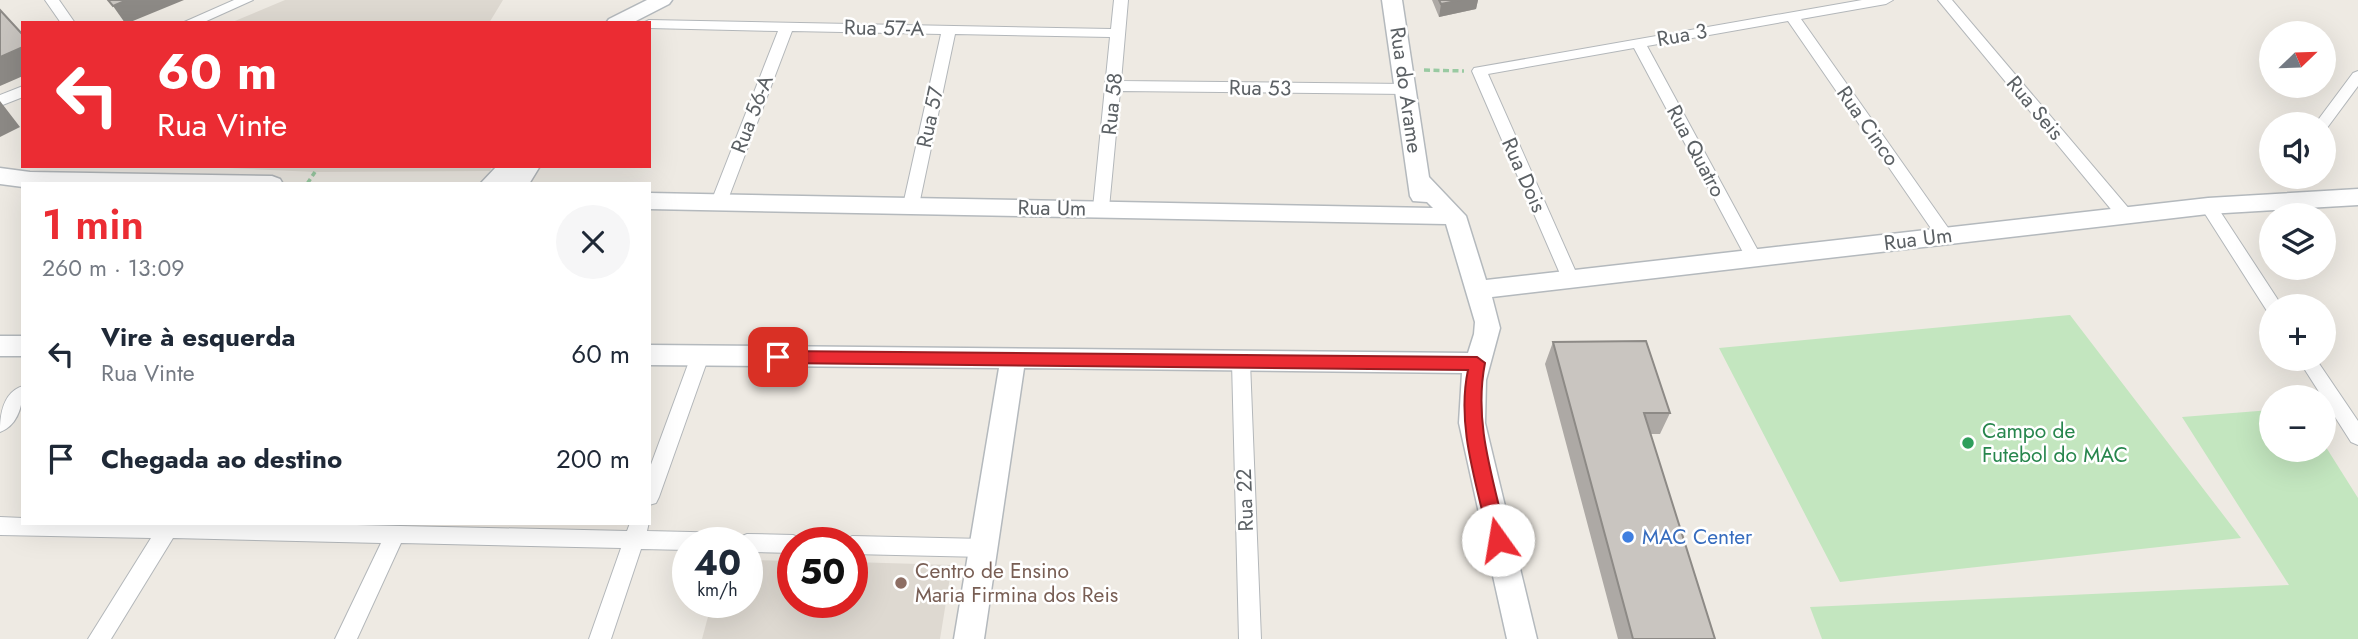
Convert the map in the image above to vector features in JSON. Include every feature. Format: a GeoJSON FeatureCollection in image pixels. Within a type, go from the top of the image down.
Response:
{"type":"FeatureCollection","features":[{"type":"Feature","properties":{"kind":"street"},"geometry":{"type":"LineString","coordinates":[[52,0],[67,21]]}},
{"type":"Feature","properties":{"kind":"street"},"geometry":{"type":"LineString","coordinates":[[194,21],[246,0]]}},
{"type":"Feature","properties":{"kind":"street"},"geometry":{"type":"LineString","coordinates":[[609,21],[640,0]]}},
{"type":"Feature","properties":{"kind":"street"},"geometry":{"type":"LineString","coordinates":[[610,21],[662,0]]}},
{"type":"Feature","properties":{"kind":"street","name":"Rua 58"},"geometry":{"type":"LineString","coordinates":[[1101,208],[1121,0]]}},
{"type":"Feature","properties":{"kind":"street","name":"Rua do Arame"},"geometry":{"type":"LineString","coordinates":[[1392,0],[1424,214]]}},
{"type":"Feature","properties":{"kind":"street","name":"Rua 3"},"geometry":{"type":"LineString","coordinates":[[1479,71],[1886,0]]}},
{"type":"Feature","properties":{"kind":"street","name":"Rua Seis"},"geometry":{"type":"LineString","coordinates":[[1945,0],[2125,215]]}},
{"type":"Feature","properties":{"kind":"street","name":"Rua Cinco"},"geometry":{"type":"LineString","coordinates":[[1791,15],[1945,236]]}},
{"type":"Feature","properties":{"kind":"street","name":"Rua 57-A"},"geometry":{"type":"LineString","coordinates":[[651,24],[1119,33]]}},
{"type":"Feature","properties":{"kind":"street","name":"Rua 56-A"},"geometry":{"type":"LineString","coordinates":[[719,202],[786,27]]}},
{"type":"Feature","properties":{"kind":"street","name":"Rua 57"},"geometry":{"type":"LineString","coordinates":[[911,205],[949,30]]}},
{"type":"Feature","properties":{"kind":"street","name":"Rua Quatro"},"geometry":{"type":"LineString","coordinates":[[1639,44],[1754,258]]}},
{"type":"Feature","properties":{"kind":"street","name":"Rua Dois"},"geometry":{"type":"LineString","coordinates":[[1479,71],[1570,279]]}},
{"type":"Feature","properties":{"kind":"street"},"geometry":{"type":"LineString","coordinates":[[2331,112],[2358,76]]}},
{"type":"Feature","properties":{"kind":"street","name":"Rua 53"},"geometry":{"type":"LineString","coordinates":[[1114,86],[1404,80]]}},
{"type":"Feature","properties":{"kind":"street"},"geometry":{"type":"LineString","coordinates":[[0,101],[21,92]]}},
{"type":"Feature","properties":{"kind":"street"},"geometry":{"type":"LineString","coordinates":[[494,182],[508,168]]}},
{"type":"Feature","properties":{"kind":"street"},"geometry":{"type":"LineString","coordinates":[[1,180],[136,182]]}},
{"type":"Feature","properties":{"kind":"street"},"geometry":{"type":"LineString","coordinates":[[1,180],[21,190]]}},
{"type":"Feature","properties":{"kind":"street"},"geometry":{"type":"LineString","coordinates":[[1419,180],[1455,216],[1488,332],[1471,391],[1474,440],[1522,639]]}},
{"type":"Feature","properties":{"kind":"street","name":"Rua Um"},"geometry":{"type":"LineString","coordinates":[[1478,290],[2208,206],[2358,197]]}},
{"type":"Feature","properties":{"kind":"street","name":"Rua Um"},"geometry":{"type":"LineString","coordinates":[[651,201],[1455,216]]}},
{"type":"Feature","properties":{"kind":"street"},"geometry":{"type":"LineString","coordinates":[[2208,206],[2265,294]]}},
{"type":"Feature","properties":{"kind":"street"},"geometry":{"type":"LineString","coordinates":[[0,346],[21,346]]}},
{"type":"Feature","properties":{"kind":"street"},"geometry":{"type":"LineString","coordinates":[[651,355],[1477,363]]}},
{"type":"Feature","properties":{"kind":"street"},"geometry":{"type":"LineString","coordinates":[[651,491],[700,356]]}},
{"type":"Feature","properties":{"kind":"street"},"geometry":{"type":"LineString","coordinates":[[969,639],[1013,360]]}},
{"type":"Feature","properties":{"kind":"street","name":"Rua 22"},"geometry":{"type":"LineString","coordinates":[[1241,362],[1250,639]]}},
{"type":"Feature","properties":{"kind":"street"},"geometry":{"type":"LineString","coordinates":[[2315,371],[2358,437]]}},
{"type":"Feature","properties":{"kind":"street"},"geometry":{"type":"LineString","coordinates":[[0,424],[21,396]]}},
{"type":"Feature","properties":{"kind":"street"},"geometry":{"type":"LineString","coordinates":[[0,526],[167,530],[256,528],[396,535],[637,532],[672,536]]}},
{"type":"Feature","properties":{"kind":"street"},"geometry":{"type":"LineString","coordinates":[[99,639],[167,530]]}},
{"type":"Feature","properties":{"kind":"street"},"geometry":{"type":"LineString","coordinates":[[600,639],[637,532]]}},
{"type":"Feature","properties":{"kind":"street"},"geometry":{"type":"LineString","coordinates":[[346,639],[396,535]]}},
{"type":"Feature","properties":{"kind":"street"},"geometry":{"type":"LineString","coordinates":[[868,545],[984,548]]}},
{"type":"Feature","properties":{"kind":"path"},"geometry":{"type":"LineString","coordinates":[[1404,80],[1479,71]]}},
{"type":"Feature","properties":{"kind":"path"},"geometry":{"type":"LineString","coordinates":[[308,182],[315,172]]}},
{"type":"Feature","properties":{"kind":"shaded area"},"geometry":{"type":"Polygon","coordinates":[[[285,0],[503,0],[490,21],[235,21],[285,0]]]}},
{"type":"Feature","properties":{"kind":"shaded area"},"geometry":{"type":"Polygon","coordinates":[[[228,168],[491,168],[490,171],[315,172],[228,168]]]}},
{"type":"Feature","properties":{"kind":"shaded area","name":"Centro de Ensino Maria Firmina dos Reis"},"geometry":{"type":"Polygon","coordinates":[[[763,560],[777,561],[777,618],[868,618],[868,562],[952,565],[940,639],[702,639],[708,618],[763,618],[763,560]]]}},
{"type":"Feature","properties":{"kind":"green space","name":"Campo de Futebol do MAC"},"geometry":{"type":"Polygon","coordinates":[[[2070,315],[2241,538],[1840,582],[1719,348],[2070,315]]]}},
{"type":"Feature","properties":{"kind":"green space"},"geometry":{"type":"Polygon","coordinates":[[[2259,411],[2259,462],[2335,462],[2358,498],[2358,639],[1822,639],[1810,607],[2289,585],[2182,417],[2259,411]]]}},
{"type":"Feature","properties":{"kind":"building"},"geometry":{"type":"Polygon","coordinates":[[[108,0],[127,0],[113,6],[108,0]]]}},
{"type":"Feature","properties":{"kind":"building"},"geometry":{"type":"Polygon","coordinates":[[[1439,0],[1461,0],[1441,4],[1439,0]]]}},
{"type":"Feature","properties":{"kind":"building"},"geometry":{"type":"Polygon","coordinates":[[[0,10],[21,33],[21,48],[0,57],[0,10]]]}},
{"type":"Feature","properties":{"kind":"building","name":"MAC Center"},"geometry":{"type":"Polygon","coordinates":[[[1646,341],[1670,413],[1644,413],[1715,639],[1633,639],[1553,342],[1646,341]]]}},
{"type":"Feature","properties":{"kind":"place","name":"Campo de Futebol do MAC"},"geometry":{"type":"Point","coordinates":[1968,443]}},
{"type":"Feature","properties":{"kind":"place","name":"MAC Center"},"geometry":{"type":"Point","coordinates":[1628,537]}},
{"type":"Feature","properties":{"kind":"place","name":"Centro de Ensino Maria Firmina dos Reis"},"geometry":{"type":"Point","coordinates":[901,583]}},
{"type":"Feature","properties":{"kind":"route"},"geometry":{"type":"LineString","coordinates":[[778,357],[1477,363],[1471,391],[1474,440],[1498,540]]}}]}
